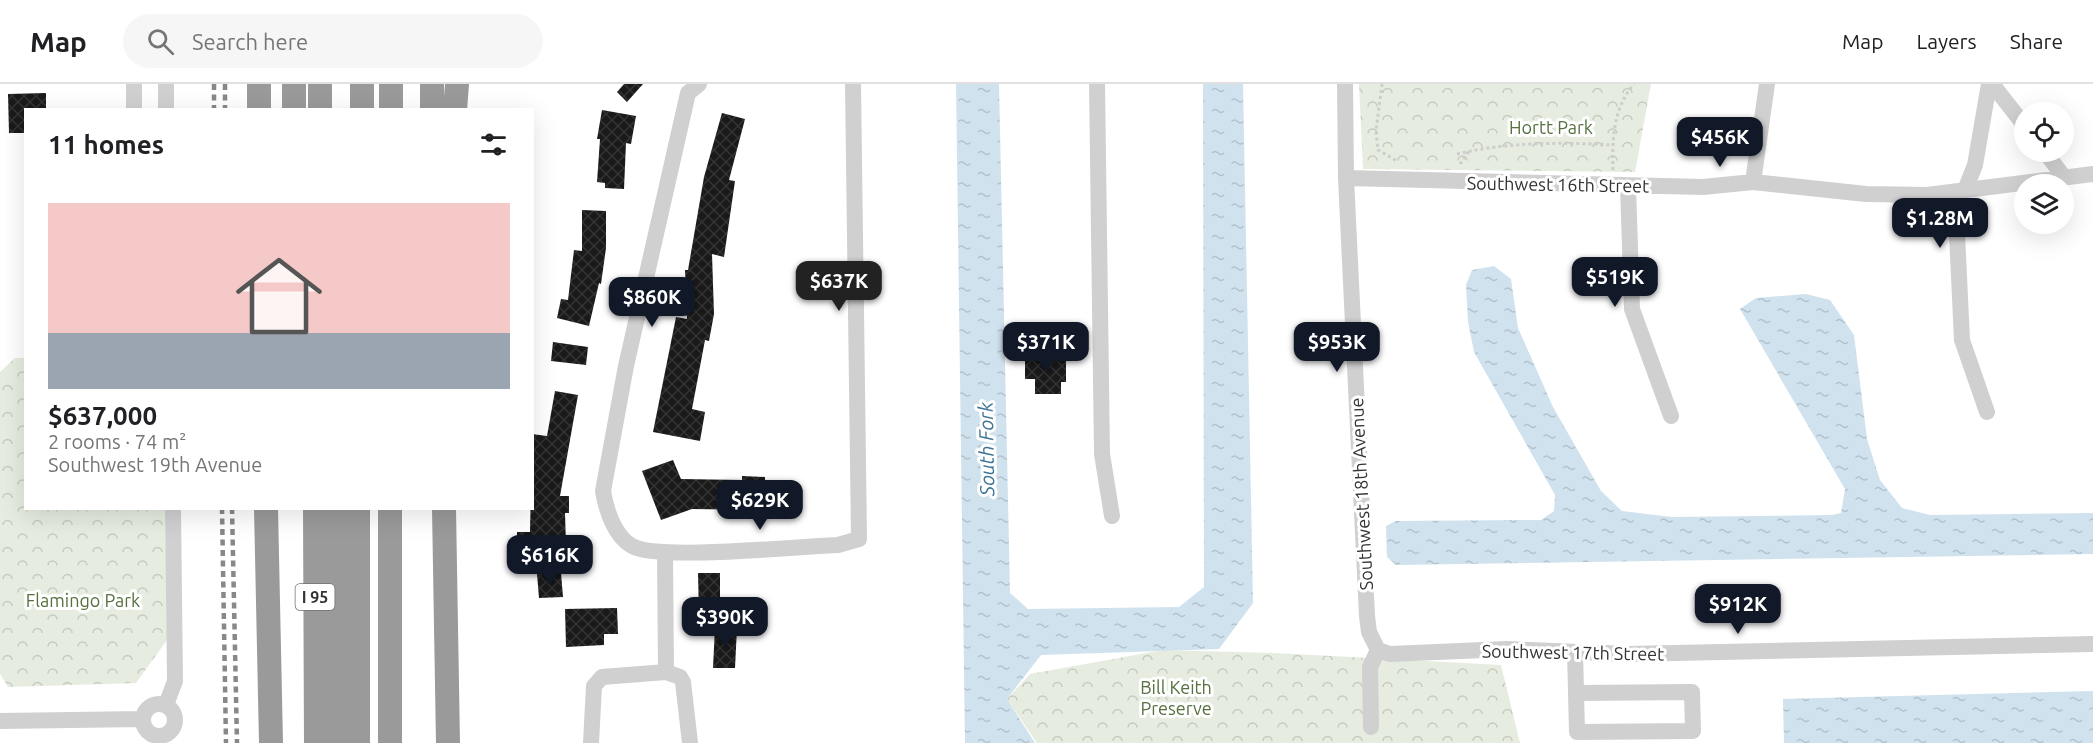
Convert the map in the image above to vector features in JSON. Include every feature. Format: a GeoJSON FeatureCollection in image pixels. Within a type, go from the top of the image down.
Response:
{"type":"FeatureCollection","features":[{"type":"Feature","properties":{"kind":"highway"},"geometry":{"type":"LineString","coordinates":[[259,84],[259,108]]}},
{"type":"Feature","properties":{"kind":"highway"},"geometry":{"type":"LineString","coordinates":[[294,84],[294,108]]}},
{"type":"Feature","properties":{"kind":"highway"},"geometry":{"type":"LineString","coordinates":[[320,84],[320,108]]}},
{"type":"Feature","properties":{"kind":"highway"},"geometry":{"type":"LineString","coordinates":[[336,84],[336,108]]}},
{"type":"Feature","properties":{"kind":"highway"},"geometry":{"type":"LineString","coordinates":[[362,84],[362,108]]}},
{"type":"Feature","properties":{"kind":"highway"},"geometry":{"type":"LineString","coordinates":[[391,84],[391,108]]}},
{"type":"Feature","properties":{"kind":"highway"},"geometry":{"type":"LineString","coordinates":[[432,84],[432,108]]}},
{"type":"Feature","properties":{"kind":"highway"},"geometry":{"type":"LineString","coordinates":[[455,108],[457,84]]}},
{"type":"Feature","properties":{"kind":"highway"},"geometry":{"type":"LineString","coordinates":[[266,510],[270,743]]}},
{"type":"Feature","properties":{"kind":"highway","name":"I 95"},"geometry":{"type":"LineString","coordinates":[[315,510],[324,685],[316,743]]}},
{"type":"Feature","properties":{"kind":"highway"},"geometry":{"type":"LineString","coordinates":[[335,510],[324,685],[336,743]]}},
{"type":"Feature","properties":{"kind":"highway"},"geometry":{"type":"LineString","coordinates":[[358,510],[358,743]]}},
{"type":"Feature","properties":{"kind":"highway"},"geometry":{"type":"LineString","coordinates":[[390,510],[390,743]]}},
{"type":"Feature","properties":{"kind":"highway"},"geometry":{"type":"LineString","coordinates":[[444,510],[448,743]]}},
{"type":"Feature","properties":{"kind":"street"},"geometry":{"type":"LineString","coordinates":[[134,84],[134,108]]}},
{"type":"Feature","properties":{"kind":"street"},"geometry":{"type":"LineString","coordinates":[[166,84],[166,108]]}},
{"type":"Feature","properties":{"kind":"street"},"geometry":{"type":"LineString","coordinates":[[699,84],[688,93],[626,366],[603,491],[606,507],[616,528],[632,546],[665,553],[838,545],[860,539],[853,84]]}},
{"type":"Feature","properties":{"kind":"street"},"geometry":{"type":"LineString","coordinates":[[1097,84],[1102,454],[1112,516]]}},
{"type":"Feature","properties":{"kind":"street","name":"Southwest 18th Avenue"},"geometry":{"type":"LineString","coordinates":[[1345,84],[1346,178],[1367,616],[1369,632],[1378,650]]}},
{"type":"Feature","properties":{"kind":"street"},"geometry":{"type":"LineString","coordinates":[[1753,182],[1767,84]]}},
{"type":"Feature","properties":{"kind":"street"},"geometry":{"type":"LineString","coordinates":[[1990,84],[2014,113]]}},
{"type":"Feature","properties":{"kind":"street"},"geometry":{"type":"LineString","coordinates":[[1987,412],[1962,340],[1956,213],[1975,165],[1990,84]]}},
{"type":"Feature","properties":{"kind":"street"},"geometry":{"type":"LineString","coordinates":[[2052,162],[2062,174]]}},
{"type":"Feature","properties":{"kind":"street","name":"Southwest 16th Street"},"geometry":{"type":"LineString","coordinates":[[2074,176],[2093,174]]}},
{"type":"Feature","properties":{"kind":"street","name":"Southwest 16th Street"},"geometry":{"type":"LineString","coordinates":[[1346,178],[1703,187],[1753,182],[1866,194],[1927,195],[2014,184]]}},
{"type":"Feature","properties":{"kind":"street"},"geometry":{"type":"LineString","coordinates":[[1628,186],[1632,309],[1671,416]]}},
{"type":"Feature","properties":{"kind":"street"},"geometry":{"type":"LineString","coordinates":[[166,705],[175,681],[173,510]]}},
{"type":"Feature","properties":{"kind":"street"},"geometry":{"type":"LineString","coordinates":[[665,553],[666,672]]}},
{"type":"Feature","properties":{"kind":"street","name":"Southwest 17th Street"},"geometry":{"type":"LineString","coordinates":[[1378,650],[1390,654],[1507,649],[1675,653],[2093,644]]}},
{"type":"Feature","properties":{"kind":"street"},"geometry":{"type":"LineString","coordinates":[[1371,727],[1370,667],[1378,650]]}},
{"type":"Feature","properties":{"kind":"street"},"geometry":{"type":"LineString","coordinates":[[1575,652],[1576,693],[1577,732],[1693,731],[1692,692],[1576,693]]}},
{"type":"Feature","properties":{"kind":"street"},"geometry":{"type":"LineString","coordinates":[[591,743],[594,686],[602,677],[666,672],[680,677],[683,682],[690,743]]}},
{"type":"Feature","properties":{"kind":"street"},"geometry":{"type":"LineString","coordinates":[[166,705],[174,713],[175,724],[164,735],[151,739],[142,719],[150,706],[166,705]]}},
{"type":"Feature","properties":{"kind":"street"},"geometry":{"type":"LineString","coordinates":[[0,721],[142,719]]}},
{"type":"Feature","properties":{"kind":"path"},"geometry":{"type":"LineString","coordinates":[[1382,84],[1376,140],[1378,150],[1400,162]]}},
{"type":"Feature","properties":{"kind":"path"},"geometry":{"type":"LineString","coordinates":[[1613,175],[1612,145],[1620,106],[1634,84]]}},
{"type":"Feature","properties":{"kind":"path"},"geometry":{"type":"LineString","coordinates":[[1457,154],[1522,146],[1612,145]]}},
{"type":"Feature","properties":{"kind":"path"},"geometry":{"type":"LineString","coordinates":[[1458,165],[1463,162],[1469,151]]}},
{"type":"Feature","properties":{"kind":"green space","name":"Hortt Park"},"geometry":{"type":"Polygon","coordinates":[[[1359,84],[1651,84],[1635,172],[1363,169],[1359,84]]]}},
{"type":"Feature","properties":{"kind":"green space","name":"Flamingo Park"},"geometry":{"type":"Polygon","coordinates":[[[15,358],[24,358],[24,510],[165,510],[167,640],[136,683],[8,687],[0,674],[0,372],[15,358]]]}},
{"type":"Feature","properties":{"kind":"green space","name":"Bill Keith Preserve"},"geometry":{"type":"Polygon","coordinates":[[[1163,650],[1275,653],[1501,665],[1520,743],[1037,743],[1007,699],[1030,674],[1163,650]]]}},
{"type":"Feature","properties":{"kind":"water","name":"South Fork"},"geometry":{"type":"Polygon","coordinates":[[[956,84],[999,84],[1010,593],[1028,609],[1179,607],[1204,587],[1203,84],[1243,84],[1253,603],[1219,649],[1041,655],[1007,699],[1035,743],[965,743],[956,84]]]}},
{"type":"Feature","properties":{"kind":"water"},"geometry":{"type":"Polygon","coordinates":[[[1494,266],[1511,279],[1518,328],[1553,407],[1601,491],[1622,511],[1672,517],[1841,513],[1845,489],[1740,309],[1756,298],[1806,294],[1830,300],[1854,335],[1867,439],[1880,480],[1902,508],[1930,515],[2093,513],[2093,554],[1396,565],[1387,557],[1386,526],[1396,521],[1541,520],[1554,511],[1555,495],[1474,352],[1468,322],[1466,285],[1472,270],[1494,266]]]}},
{"type":"Feature","properties":{"kind":"water"},"geometry":{"type":"Polygon","coordinates":[[[2093,691],[2093,743],[1784,743],[1783,699],[2093,691]]]}},
{"type":"Feature","properties":{"kind":"building"},"geometry":{"type":"Polygon","coordinates":[[[624,84],[643,84],[627,102],[617,92],[624,84]]]}},
{"type":"Feature","properties":{"kind":"building"},"geometry":{"type":"Polygon","coordinates":[[[46,93],[46,108],[24,108],[24,133],[9,133],[8,94],[46,93]]]}},
{"type":"Feature","properties":{"kind":"building"},"geometry":{"type":"Polygon","coordinates":[[[602,110],[636,116],[631,144],[626,143],[624,189],[605,188],[605,183],[597,182],[600,139],[597,139],[602,110]]]}},
{"type":"Feature","properties":{"kind":"building"},"geometry":{"type":"Polygon","coordinates":[[[722,113],[745,119],[729,180],[735,181],[724,257],[712,254],[714,314],[709,341],[705,340],[692,409],[705,412],[700,441],[653,432],[676,317],[687,319],[685,270],[688,270],[704,177],[722,113]]]}},
{"type":"Feature","properties":{"kind":"building"},"geometry":{"type":"Polygon","coordinates":[[[582,210],[606,211],[606,248],[601,284],[599,283],[589,326],[557,318],[561,299],[568,300],[574,250],[582,251],[582,210]]]}},
{"type":"Feature","properties":{"kind":"building"},"geometry":{"type":"Polygon","coordinates":[[[553,342],[588,347],[586,365],[551,361],[553,342]]]}},
{"type":"Feature","properties":{"kind":"building"},"geometry":{"type":"Polygon","coordinates":[[[1025,355],[1066,355],[1066,382],[1061,382],[1061,394],[1035,394],[1035,379],[1025,379],[1025,355]]]}},
{"type":"Feature","properties":{"kind":"building"},"geometry":{"type":"Polygon","coordinates":[[[555,391],[578,395],[560,496],[569,496],[569,513],[565,513],[566,545],[517,546],[517,532],[530,532],[530,510],[534,510],[534,434],[547,436],[555,391]]]}},
{"type":"Feature","properties":{"kind":"building"},"geometry":{"type":"Polygon","coordinates":[[[673,460],[681,479],[742,480],[742,476],[765,477],[765,510],[692,509],[661,520],[642,471],[673,460]]]}},
{"type":"Feature","properties":{"kind":"building"},"geometry":{"type":"Polygon","coordinates":[[[561,573],[563,597],[539,598],[537,574],[561,573]]]}},
{"type":"Feature","properties":{"kind":"building"},"geometry":{"type":"Polygon","coordinates":[[[698,573],[720,573],[720,616],[699,616],[698,573]]]}},
{"type":"Feature","properties":{"kind":"building"},"geometry":{"type":"Polygon","coordinates":[[[617,608],[618,634],[604,634],[604,645],[566,647],[565,609],[617,608]]]}},
{"type":"Feature","properties":{"kind":"building"},"geometry":{"type":"Polygon","coordinates":[[[715,627],[737,628],[735,668],[713,668],[715,627]]]}},
{"type":"Feature","properties":{"kind":"railway"},"geometry":{"type":"LineString","coordinates":[[214,84],[214,108]]}},
{"type":"Feature","properties":{"kind":"railway"},"geometry":{"type":"LineString","coordinates":[[225,84],[225,108]]}},
{"type":"Feature","properties":{"kind":"railway"},"geometry":{"type":"LineString","coordinates":[[222,510],[226,743]]}},
{"type":"Feature","properties":{"kind":"railway"},"geometry":{"type":"LineString","coordinates":[[232,510],[237,743]]}}]}
